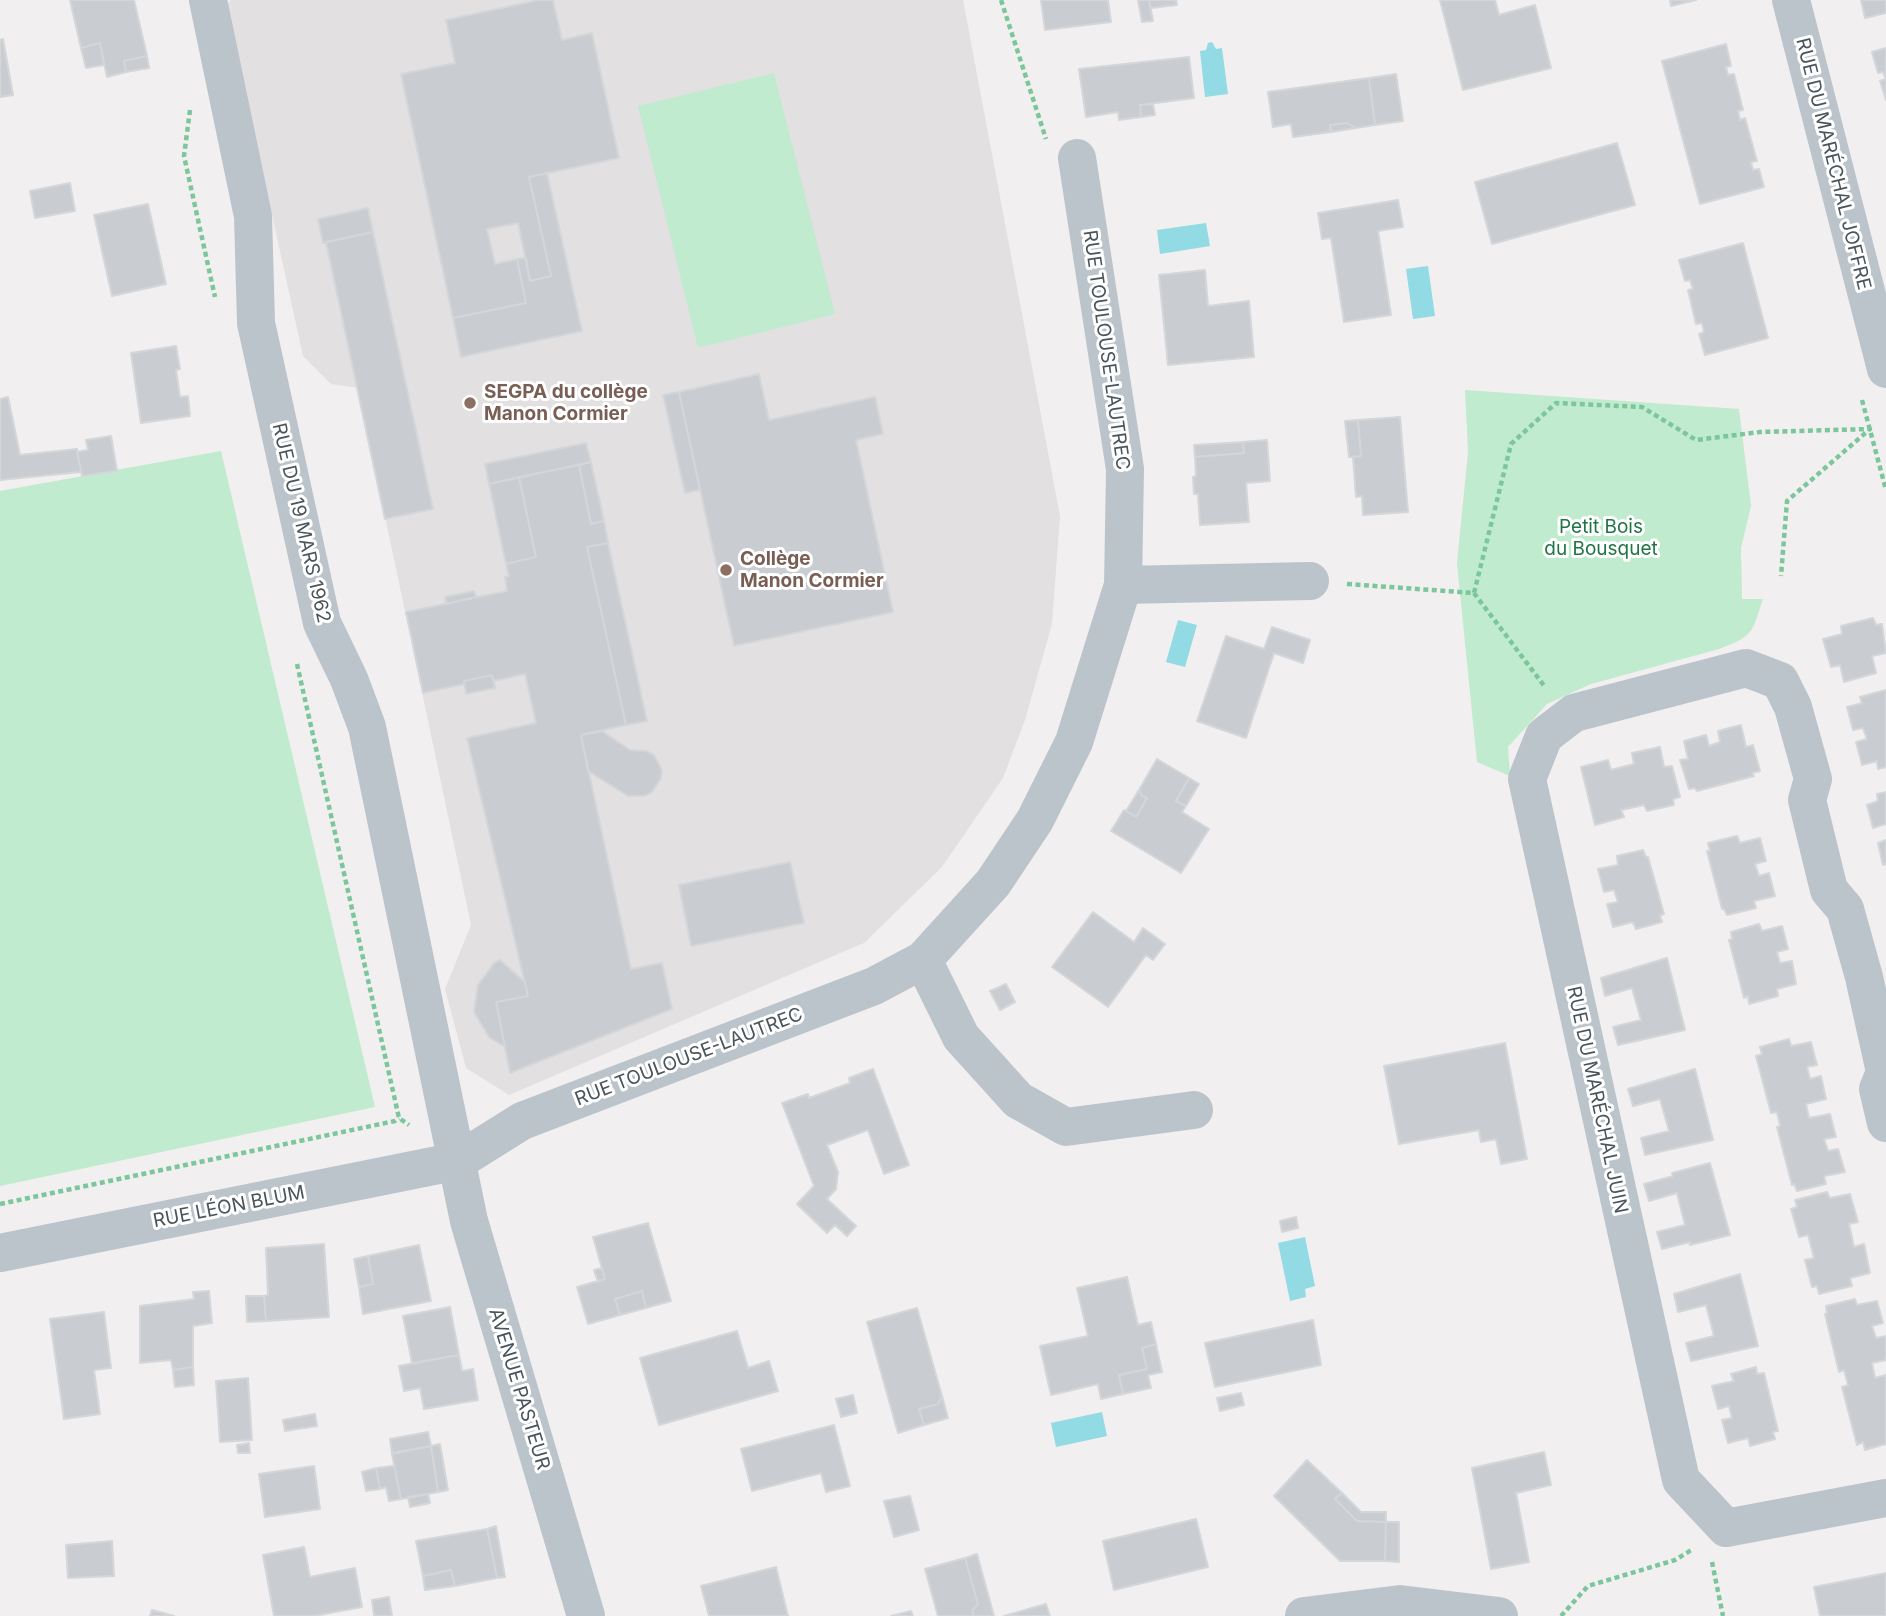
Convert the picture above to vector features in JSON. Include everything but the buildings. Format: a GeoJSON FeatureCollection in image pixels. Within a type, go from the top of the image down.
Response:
{"type":"FeatureCollection","features":[{"type":"Feature","properties":{"kind":"street","name":"RUE DU 19 MARS 1962"},"geometry":{"type":"LineString","coordinates":[[208,0],[253,216],[256,323],[322,623],[349,679],[367,727],[458,1161]]}},
{"type":"Feature","properties":{"kind":"street","name":"RUE DU MARÉCHAL JOFFRE"},"geometry":{"type":"LineString","coordinates":[[1791,0],[1886,369]]}},
{"type":"Feature","properties":{"kind":"street","name":"RUE TOULOUSE-LAUTREC"},"geometry":{"type":"LineString","coordinates":[[458,1161],[522,1121],[874,986],[923,960],[993,883],[1035,820],[1074,742],[1123,585],[1125,469],[1077,158]]}},
{"type":"Feature","properties":{"kind":"street"},"geometry":{"type":"LineString","coordinates":[[1123,585],[1310,581]]}},
{"type":"Feature","properties":{"kind":"street","name":"RUE DU MARÉCHAL JUIN"},"geometry":{"type":"LineString","coordinates":[[1726,1528],[1681,1480],[1527,779],[1544,736],[1574,713],[1746,667],[1780,681],[1793,707],[1813,779],[1807,800],[1829,890],[1845,909],[1875,973]]}},
{"type":"Feature","properties":{"kind":"street"},"geometry":{"type":"LineString","coordinates":[[923,960],[961,1037],[1018,1100],[1054,1120],[1066,1126],[1194,1110]]}},
{"type":"Feature","properties":{"kind":"street"},"geometry":{"type":"LineString","coordinates":[[1875,973],[1885,1072],[1878,1089],[1886,1123]]}},
{"type":"Feature","properties":{"kind":"street","name":"RUE LÉON BLUM"},"geometry":{"type":"LineString","coordinates":[[0,1253],[458,1161]]}},
{"type":"Feature","properties":{"kind":"street","name":"AVENUE PASTEUR"},"geometry":{"type":"LineString","coordinates":[[458,1161],[469,1220],[586,1616]]}},
{"type":"Feature","properties":{"kind":"street"},"geometry":{"type":"LineString","coordinates":[[1726,1528],[1886,1498]]}},
{"type":"Feature","properties":{"kind":"street"},"geometry":{"type":"LineString","coordinates":[[1304,1616],[1400,1604],[1499,1616]]}},
{"type":"Feature","properties":{"kind":"path"},"geometry":{"type":"LineString","coordinates":[[1001,0],[1050,150],[1077,158]]}},
{"type":"Feature","properties":{"kind":"path"},"geometry":{"type":"LineString","coordinates":[[1474,593],[1511,444],[1556,403],[1642,407],[1696,440],[1760,432],[1870,429],[1787,501],[1781,576]]}},
{"type":"Feature","properties":{"kind":"path"},"geometry":{"type":"LineString","coordinates":[[1310,581],[1474,593],[1569,718]]}},
{"type":"Feature","properties":{"kind":"path"},"geometry":{"type":"LineString","coordinates":[[0,1204],[382,1124],[399,1118]]}},
{"type":"Feature","properties":{"kind":"path"},"geometry":{"type":"LineString","coordinates":[[1561,1616],[1588,1586],[1675,1560],[1726,1528]]}},
{"type":"Feature","properties":{"kind":"path"},"geometry":{"type":"LineString","coordinates":[[1723,1616],[1712,1560],[1726,1528]]}},
{"type":"Feature","properties":{"kind":"shaded area","name":"Collège Manon Cormier"},"geometry":{"type":"Polygon","coordinates":[[[231,0],[963,0],[1060,516],[1052,624],[1025,720],[1003,778],[942,867],[864,943],[509,1095],[466,1068],[445,989],[471,925],[358,388],[331,384],[303,356],[226,5],[231,0]]]}},
{"type":"Feature","properties":{"kind":"green space"},"geometry":{"type":"Polygon","coordinates":[[[774,73],[835,314],[698,348],[638,106],[774,73]]]}},
{"type":"Feature","properties":{"kind":"green space","name":"Petit Bois du Bousquet"},"geometry":{"type":"Polygon","coordinates":[[[1465,390],[1739,409],[1751,506],[1741,548],[1742,599],[1763,599],[1753,627],[1739,640],[1719,649],[1591,684],[1547,704],[1508,747],[1510,776],[1477,762],[1457,563],[1468,452],[1465,390]]]}},
{"type":"Feature","properties":{"kind":"green space"},"geometry":{"type":"Polygon","coordinates":[[[221,451],[375,1107],[0,1186],[0,491],[221,451]]]}},
{"type":"Feature","properties":{"kind":"water"},"geometry":{"type":"Polygon","coordinates":[[[1212,42],[1216,49],[1222,48],[1228,94],[1205,97],[1200,51],[1206,50],[1208,43],[1212,42]]]}},
{"type":"Feature","properties":{"kind":"water"},"geometry":{"type":"Polygon","coordinates":[[[1206,223],[1210,246],[1160,254],[1157,230],[1206,223]]]}},
{"type":"Feature","properties":{"kind":"water"},"geometry":{"type":"Polygon","coordinates":[[[1428,266],[1435,316],[1413,319],[1406,269],[1428,266]]]}},
{"type":"Feature","properties":{"kind":"water"},"geometry":{"type":"Polygon","coordinates":[[[1178,620],[1197,625],[1185,667],[1166,662],[1178,620]]]}},
{"type":"Feature","properties":{"kind":"water"},"geometry":{"type":"Polygon","coordinates":[[[1305,1237],[1315,1286],[1305,1289],[1306,1297],[1290,1301],[1278,1243],[1305,1237]]]}},
{"type":"Feature","properties":{"kind":"water"},"geometry":{"type":"Polygon","coordinates":[[[1102,1412],[1107,1436],[1056,1447],[1051,1423],[1102,1412]]]}},
{"type":"Feature","properties":{"kind":"place","name":"SEGPA du collège Manon Cormier"},"geometry":{"type":"Point","coordinates":[470,403]}},
{"type":"Feature","properties":{"kind":"place","name":"Collège Manon Cormier"},"geometry":{"type":"Point","coordinates":[726,570]}}]}
